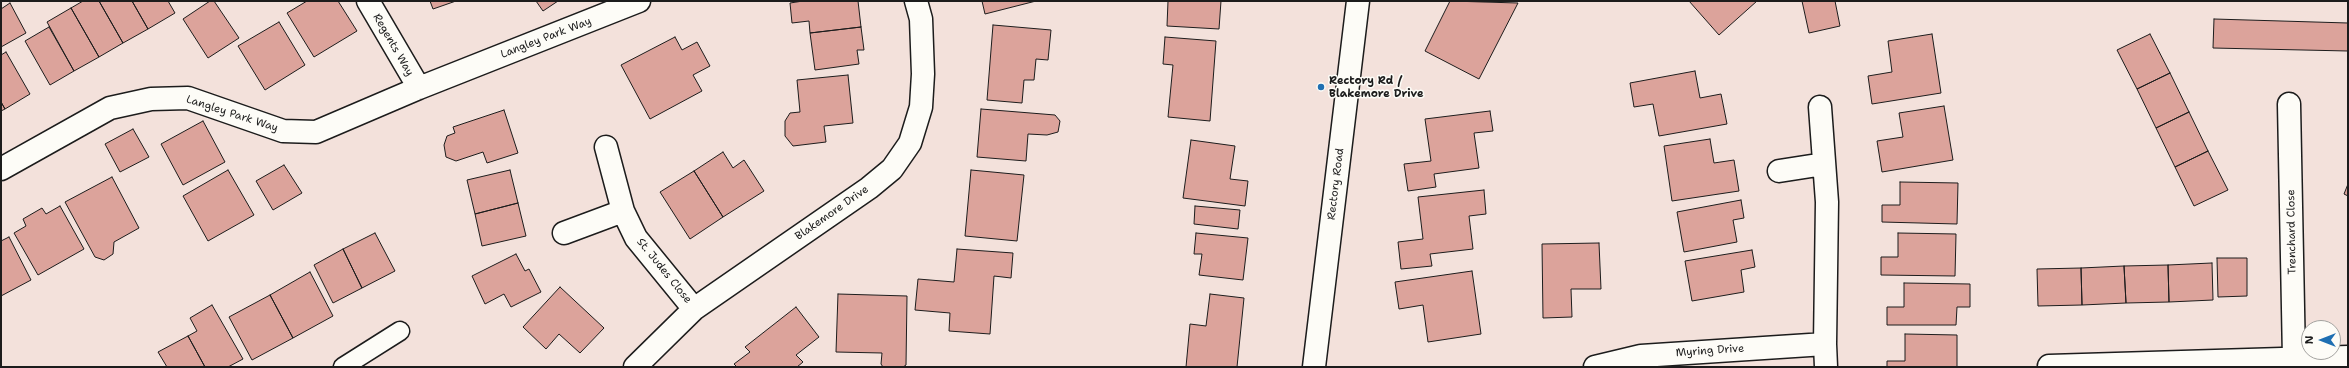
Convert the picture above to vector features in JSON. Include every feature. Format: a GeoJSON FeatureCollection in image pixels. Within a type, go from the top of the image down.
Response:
{"type":"FeatureCollection","features":[{"type":"Feature","properties":{"kind":"street","name":"Regents Way"},"geometry":{"type":"LineString","coordinates":[[368,1],[419,88]]}},
{"type":"Feature","properties":{"kind":"street","name":"Langley Park Way"},"geometry":{"type":"LineString","coordinates":[[1,169],[110,108],[151,99],[188,98],[283,131],[316,132],[419,88],[639,1]]}},
{"type":"Feature","properties":{"kind":"street","name":"Blakemore Drive"},"geometry":{"type":"LineString","coordinates":[[635,367],[694,309],[869,188],[892,169],[910,143],[921,107],[923,74],[921,19],[916,1]]}},
{"type":"Feature","properties":{"kind":"street","name":"Rectory Road"},"geometry":{"type":"LineString","coordinates":[[1314,367],[1358,1]]}},
{"type":"Feature","properties":{"kind":"street","name":"Trenchard Close"},"geometry":{"type":"LineString","coordinates":[[2289,104],[2294,359]]}},
{"type":"Feature","properties":{"kind":"street"},"geometry":{"type":"LineString","coordinates":[[1820,107],[1827,202],[1826,367]]}},
{"type":"Feature","properties":{"kind":"street","name":"St. Judes Close"},"geometry":{"type":"LineString","coordinates":[[606,147],[623,211],[636,238],[694,309]]}},
{"type":"Feature","properties":{"kind":"street"},"geometry":{"type":"LineString","coordinates":[[1779,170],[1824,164]]}},
{"type":"Feature","properties":{"kind":"street"},"geometry":{"type":"LineString","coordinates":[[564,233],[623,211]]}},
{"type":"Feature","properties":{"kind":"street","name":"Myring Drive"},"geometry":{"type":"LineString","coordinates":[[1596,367],[1641,356],[1825,344]]}},
{"type":"Feature","properties":{"kind":"street"},"geometry":{"type":"LineString","coordinates":[[2050,366],[2348,357]]}},
{"type":"Feature","properties":{"kind":"lane"},"geometry":{"type":"LineString","coordinates":[[343,367],[400,331]]}},
{"type":"Feature","properties":{"kind":"building"},"geometry":{"type":"Polygon","coordinates":[[[83,1],[99,1],[123,43],[99,57],[71,8],[83,1]]]}},
{"type":"Feature","properties":{"kind":"building"},"geometry":{"type":"Polygon","coordinates":[[[99,1],[132,1],[148,29],[123,43],[99,1]]]}},
{"type":"Feature","properties":{"kind":"building"},"geometry":{"type":"Polygon","coordinates":[[[132,1],[168,1],[175,13],[148,29],[132,1]]]}},
{"type":"Feature","properties":{"kind":"building"},"geometry":{"type":"Polygon","coordinates":[[[210,1],[214,1],[239,38],[208,58],[183,19],[210,1]]]}},
{"type":"Feature","properties":{"kind":"building"},"geometry":{"type":"Polygon","coordinates":[[[307,1],[338,1],[357,31],[314,57],[287,13],[307,1]]]}},
{"type":"Feature","properties":{"kind":"building"},"geometry":{"type":"Polygon","coordinates":[[[430,1],[456,1],[433,9],[430,1]]]}},
{"type":"Feature","properties":{"kind":"building"},"geometry":{"type":"Polygon","coordinates":[[[536,1],[558,1],[543,11],[536,1]]]}},
{"type":"Feature","properties":{"kind":"building"},"geometry":{"type":"Polygon","coordinates":[[[803,1],[858,1],[861,27],[810,33],[809,21],[792,23],[790,3],[803,1]]]}},
{"type":"Feature","properties":{"kind":"building"},"geometry":{"type":"Polygon","coordinates":[[[982,1],[1036,1],[985,14],[982,1]]]}},
{"type":"Feature","properties":{"kind":"building"},"geometry":{"type":"Polygon","coordinates":[[[1168,1],[1221,1],[1219,29],[1167,26],[1168,1]]]}},
{"type":"Feature","properties":{"kind":"building"},"geometry":{"type":"Polygon","coordinates":[[[1450,1],[1518,3],[1479,79],[1425,51],[1450,1]]]}},
{"type":"Feature","properties":{"kind":"building"},"geometry":{"type":"Polygon","coordinates":[[[1689,1],[1757,1],[1719,35],[1689,1]]]}},
{"type":"Feature","properties":{"kind":"building"},"geometry":{"type":"Polygon","coordinates":[[[1802,1],[1835,1],[1840,26],[1809,33],[1802,1]]]}},
{"type":"Feature","properties":{"kind":"building"},"geometry":{"type":"Polygon","coordinates":[[[10,3],[26,33],[1,47],[1,9],[10,3]]]}},
{"type":"Feature","properties":{"kind":"building"},"geometry":{"type":"Polygon","coordinates":[[[71,8],[99,57],[74,71],[47,22],[71,8]]]}},
{"type":"Feature","properties":{"kind":"building"},"geometry":{"type":"Polygon","coordinates":[[[2214,19],[2348,23],[2348,51],[2213,48],[2214,19]]]}},
{"type":"Feature","properties":{"kind":"building"},"geometry":{"type":"Polygon","coordinates":[[[279,22],[305,65],[265,90],[238,46],[279,22]]]}},
{"type":"Feature","properties":{"kind":"building"},"geometry":{"type":"Polygon","coordinates":[[[993,25],[1051,30],[1048,60],[1036,59],[1034,80],[1024,80],[1022,103],[987,100],[993,25]]]}},
{"type":"Feature","properties":{"kind":"building"},"geometry":{"type":"Polygon","coordinates":[[[49,27],[74,71],[50,85],[25,41],[49,27]]]}},
{"type":"Feature","properties":{"kind":"building"},"geometry":{"type":"Polygon","coordinates":[[[861,27],[864,50],[857,50],[859,64],[815,70],[810,33],[861,27]]]}},
{"type":"Feature","properties":{"kind":"building"},"geometry":{"type":"Polygon","coordinates":[[[1932,34],[1941,93],[1872,104],[1868,76],[1892,72],[1888,41],[1932,34]]]}},
{"type":"Feature","properties":{"kind":"building"},"geometry":{"type":"Polygon","coordinates":[[[2150,34],[2170,73],[2137,89],[2117,50],[2150,34]]]}},
{"type":"Feature","properties":{"kind":"building"},"geometry":{"type":"Polygon","coordinates":[[[675,37],[682,50],[697,42],[710,66],[693,75],[702,91],[650,119],[621,65],[675,37]]]}},
{"type":"Feature","properties":{"kind":"building"},"geometry":{"type":"Polygon","coordinates":[[[1165,37],[1216,41],[1210,121],[1168,117],[1173,65],[1163,64],[1165,37]]]}},
{"type":"Feature","properties":{"kind":"building"},"geometry":{"type":"Polygon","coordinates":[[[6,52],[30,94],[5,109],[1,102],[1,55],[6,52]]]}},
{"type":"Feature","properties":{"kind":"building"},"geometry":{"type":"Polygon","coordinates":[[[1695,71],[1700,98],[1721,94],[1727,124],[1659,136],[1653,104],[1634,107],[1630,83],[1695,71]]]}},
{"type":"Feature","properties":{"kind":"building"},"geometry":{"type":"Polygon","coordinates":[[[2170,73],[2189,112],[2156,128],[2137,89],[2170,73]]]}},
{"type":"Feature","properties":{"kind":"building"},"geometry":{"type":"Polygon","coordinates":[[[848,75],[853,123],[824,126],[826,142],[793,146],[785,136],[785,121],[790,113],[800,112],[797,80],[848,75]]]}},
{"type":"Feature","properties":{"kind":"building"},"geometry":{"type":"Polygon","coordinates":[[[1,102],[5,109],[1,111],[1,102]]]}},
{"type":"Feature","properties":{"kind":"building"},"geometry":{"type":"Polygon","coordinates":[[[1944,106],[1953,160],[1882,172],[1877,141],[1903,137],[1899,113],[1944,106]]]}},
{"type":"Feature","properties":{"kind":"building"},"geometry":{"type":"Polygon","coordinates":[[[981,109],[1055,115],[1060,121],[1058,132],[1047,135],[1028,134],[1026,161],[977,157],[981,109]]]}},
{"type":"Feature","properties":{"kind":"building"},"geometry":{"type":"Polygon","coordinates":[[[504,110],[518,153],[487,163],[483,152],[456,161],[446,157],[444,145],[447,136],[455,133],[453,127],[504,110]]]}},
{"type":"Feature","properties":{"kind":"building"},"geometry":{"type":"Polygon","coordinates":[[[1490,111],[1493,131],[1474,133],[1479,168],[1434,174],[1436,187],[1408,191],[1404,164],[1431,161],[1425,119],[1490,111]]]}},
{"type":"Feature","properties":{"kind":"building"},"geometry":{"type":"Polygon","coordinates":[[[2189,112],[2208,151],[2175,167],[2156,128],[2189,112]]]}},
{"type":"Feature","properties":{"kind":"building"},"geometry":{"type":"Polygon","coordinates":[[[203,121],[225,162],[183,185],[161,144],[203,121]]]}},
{"type":"Feature","properties":{"kind":"building"},"geometry":{"type":"Polygon","coordinates":[[[133,129],[149,157],[120,172],[105,144],[133,129]]]}},
{"type":"Feature","properties":{"kind":"building"},"geometry":{"type":"Polygon","coordinates":[[[1710,139],[1714,163],[1734,160],[1739,191],[1672,201],[1664,146],[1710,139]]]}},
{"type":"Feature","properties":{"kind":"building"},"geometry":{"type":"Polygon","coordinates":[[[1191,140],[1235,146],[1230,179],[1248,181],[1245,206],[1183,198],[1191,140]]]}},
{"type":"Feature","properties":{"kind":"building"},"geometry":{"type":"Polygon","coordinates":[[[2208,151],[2228,190],[2194,206],[2175,167],[2208,151]]]}},
{"type":"Feature","properties":{"kind":"building"},"geometry":{"type":"Polygon","coordinates":[[[723,152],[733,168],[744,160],[764,191],[723,217],[694,171],[723,152]]]}},
{"type":"Feature","properties":{"kind":"building"},"geometry":{"type":"Polygon","coordinates":[[[284,165],[302,193],[273,210],[256,181],[284,165]]]}},
{"type":"Feature","properties":{"kind":"building"},"geometry":{"type":"Polygon","coordinates":[[[228,170],[254,215],[208,241],[183,196],[228,170]]]}},
{"type":"Feature","properties":{"kind":"building"},"geometry":{"type":"Polygon","coordinates":[[[510,170],[518,203],[475,214],[467,180],[510,170]]]}},
{"type":"Feature","properties":{"kind":"building"},"geometry":{"type":"Polygon","coordinates":[[[971,170],[1024,175],[1017,241],[965,236],[971,170]]]}},
{"type":"Feature","properties":{"kind":"building"},"geometry":{"type":"Polygon","coordinates":[[[694,171],[723,217],[690,239],[660,192],[694,171]]]}},
{"type":"Feature","properties":{"kind":"building"},"geometry":{"type":"Polygon","coordinates":[[[112,177],[139,228],[114,242],[113,254],[104,260],[95,257],[65,202],[112,177]]]}},
{"type":"Feature","properties":{"kind":"building"},"geometry":{"type":"Polygon","coordinates":[[[1900,182],[1958,183],[1957,224],[1882,222],[1882,205],[1900,205],[1900,182]]]}},
{"type":"Feature","properties":{"kind":"building"},"geometry":{"type":"Polygon","coordinates":[[[2348,184],[2348,196],[2344,194],[2348,184]]]}},
{"type":"Feature","properties":{"kind":"building"},"geometry":{"type":"Polygon","coordinates":[[[1484,190],[1486,214],[1469,216],[1473,249],[1430,254],[1432,266],[1401,269],[1398,242],[1423,239],[1418,197],[1484,190]]]}},
{"type":"Feature","properties":{"kind":"building"},"geometry":{"type":"Polygon","coordinates":[[[1741,200],[1744,218],[1733,220],[1737,242],[1684,252],[1677,212],[1741,200]]]}},
{"type":"Feature","properties":{"kind":"building"},"geometry":{"type":"Polygon","coordinates":[[[518,203],[526,236],[482,246],[475,214],[518,203]]]}},
{"type":"Feature","properties":{"kind":"building"},"geometry":{"type":"Polygon","coordinates":[[[60,206],[84,249],[38,275],[14,233],[26,226],[23,219],[42,208],[46,214],[60,206]]]}},
{"type":"Feature","properties":{"kind":"building"},"geometry":{"type":"Polygon","coordinates":[[[1195,206],[1240,210],[1238,229],[1194,224],[1195,206]]]}},
{"type":"Feature","properties":{"kind":"building"},"geometry":{"type":"Polygon","coordinates":[[[375,233],[395,271],[362,288],[343,249],[375,233]]]}},
{"type":"Feature","properties":{"kind":"building"},"geometry":{"type":"Polygon","coordinates":[[[1196,233],[1248,238],[1243,280],[1199,275],[1202,254],[1194,254],[1196,233]]]}},
{"type":"Feature","properties":{"kind":"building"},"geometry":{"type":"Polygon","coordinates":[[[1898,233],[1956,234],[1955,276],[1881,275],[1881,257],[1898,257],[1898,233]]]}},
{"type":"Feature","properties":{"kind":"building"},"geometry":{"type":"Polygon","coordinates":[[[9,237],[31,280],[1,296],[1,241],[9,237]]]}},
{"type":"Feature","properties":{"kind":"building"},"geometry":{"type":"Polygon","coordinates":[[[1599,243],[1601,289],[1571,289],[1572,317],[1543,318],[1542,244],[1599,243]]]}},
{"type":"Feature","properties":{"kind":"building"},"geometry":{"type":"Polygon","coordinates":[[[343,249],[362,288],[333,303],[314,265],[343,249]]]}},
{"type":"Feature","properties":{"kind":"building"},"geometry":{"type":"Polygon","coordinates":[[[957,249],[1013,253],[1011,278],[994,276],[990,334],[949,331],[950,313],[915,310],[918,279],[954,282],[957,249]]]}},
{"type":"Feature","properties":{"kind":"building"},"geometry":{"type":"Polygon","coordinates":[[[1752,250],[1755,267],[1741,270],[1744,292],[1692,301],[1685,261],[1752,250]]]}},
{"type":"Feature","properties":{"kind":"building"},"geometry":{"type":"Polygon","coordinates":[[[516,254],[525,271],[529,269],[541,292],[511,307],[504,294],[485,304],[472,276],[516,254]]]}},
{"type":"Feature","properties":{"kind":"building"},"geometry":{"type":"Polygon","coordinates":[[[2217,258],[2247,258],[2247,296],[2218,297],[2217,258]]]}},
{"type":"Feature","properties":{"kind":"building"},"geometry":{"type":"Polygon","coordinates":[[[2212,263],[2213,300],[2169,302],[2168,265],[2212,263]]]}},
{"type":"Feature","properties":{"kind":"building"},"geometry":{"type":"Polygon","coordinates":[[[2168,265],[2169,302],[2126,303],[2124,266],[2168,265]]]}},
{"type":"Feature","properties":{"kind":"building"},"geometry":{"type":"Polygon","coordinates":[[[2124,266],[2126,303],[2082,305],[2081,268],[2124,266]]]}},
{"type":"Feature","properties":{"kind":"building"},"geometry":{"type":"Polygon","coordinates":[[[2081,268],[2082,305],[2038,306],[2037,269],[2081,268]]]}},
{"type":"Feature","properties":{"kind":"building"},"geometry":{"type":"Polygon","coordinates":[[[1472,271],[1481,334],[1428,342],[1423,305],[1399,309],[1395,282],[1472,271]]]}},
{"type":"Feature","properties":{"kind":"building"},"geometry":{"type":"Polygon","coordinates":[[[310,272],[333,316],[293,338],[270,295],[310,272]]]}},
{"type":"Feature","properties":{"kind":"building"},"geometry":{"type":"Polygon","coordinates":[[[1904,283],[1970,284],[1970,307],[1957,307],[1956,325],[1887,325],[1887,307],[1904,307],[1904,283]]]}},
{"type":"Feature","properties":{"kind":"building"},"geometry":{"type":"Polygon","coordinates":[[[560,287],[604,328],[580,353],[559,334],[546,349],[523,327],[560,287]]]}},
{"type":"Feature","properties":{"kind":"building"},"geometry":{"type":"Polygon","coordinates":[[[838,294],[907,296],[906,365],[903,367],[883,367],[881,364],[882,353],[836,352],[838,294]]]}},
{"type":"Feature","properties":{"kind":"building"},"geometry":{"type":"Polygon","coordinates":[[[1210,294],[1244,298],[1237,367],[1186,367],[1190,324],[1206,326],[1210,294]]]}},
{"type":"Feature","properties":{"kind":"building"},"geometry":{"type":"Polygon","coordinates":[[[270,295],[293,338],[252,360],[229,317],[270,295]]]}},
{"type":"Feature","properties":{"kind":"building"},"geometry":{"type":"Polygon","coordinates":[[[212,305],[243,359],[228,367],[205,367],[188,336],[197,331],[190,318],[212,305]]]}},
{"type":"Feature","properties":{"kind":"building"},"geometry":{"type":"Polygon","coordinates":[[[796,307],[819,337],[796,355],[803,362],[797,367],[737,367],[734,364],[750,352],[745,347],[796,307]]]}},
{"type":"Feature","properties":{"kind":"building"},"geometry":{"type":"Polygon","coordinates":[[[1905,334],[1957,335],[1957,367],[1887,367],[1887,361],[1905,361],[1905,334]]]}},
{"type":"Feature","properties":{"kind":"building"},"geometry":{"type":"Polygon","coordinates":[[[188,336],[205,367],[167,367],[158,352],[188,336]]]}},
{"type":"Feature","properties":{"kind":"place","name":"Rectory Rd / Blakemore Drive"},"geometry":{"type":"Point","coordinates":[1321,87]}}]}
